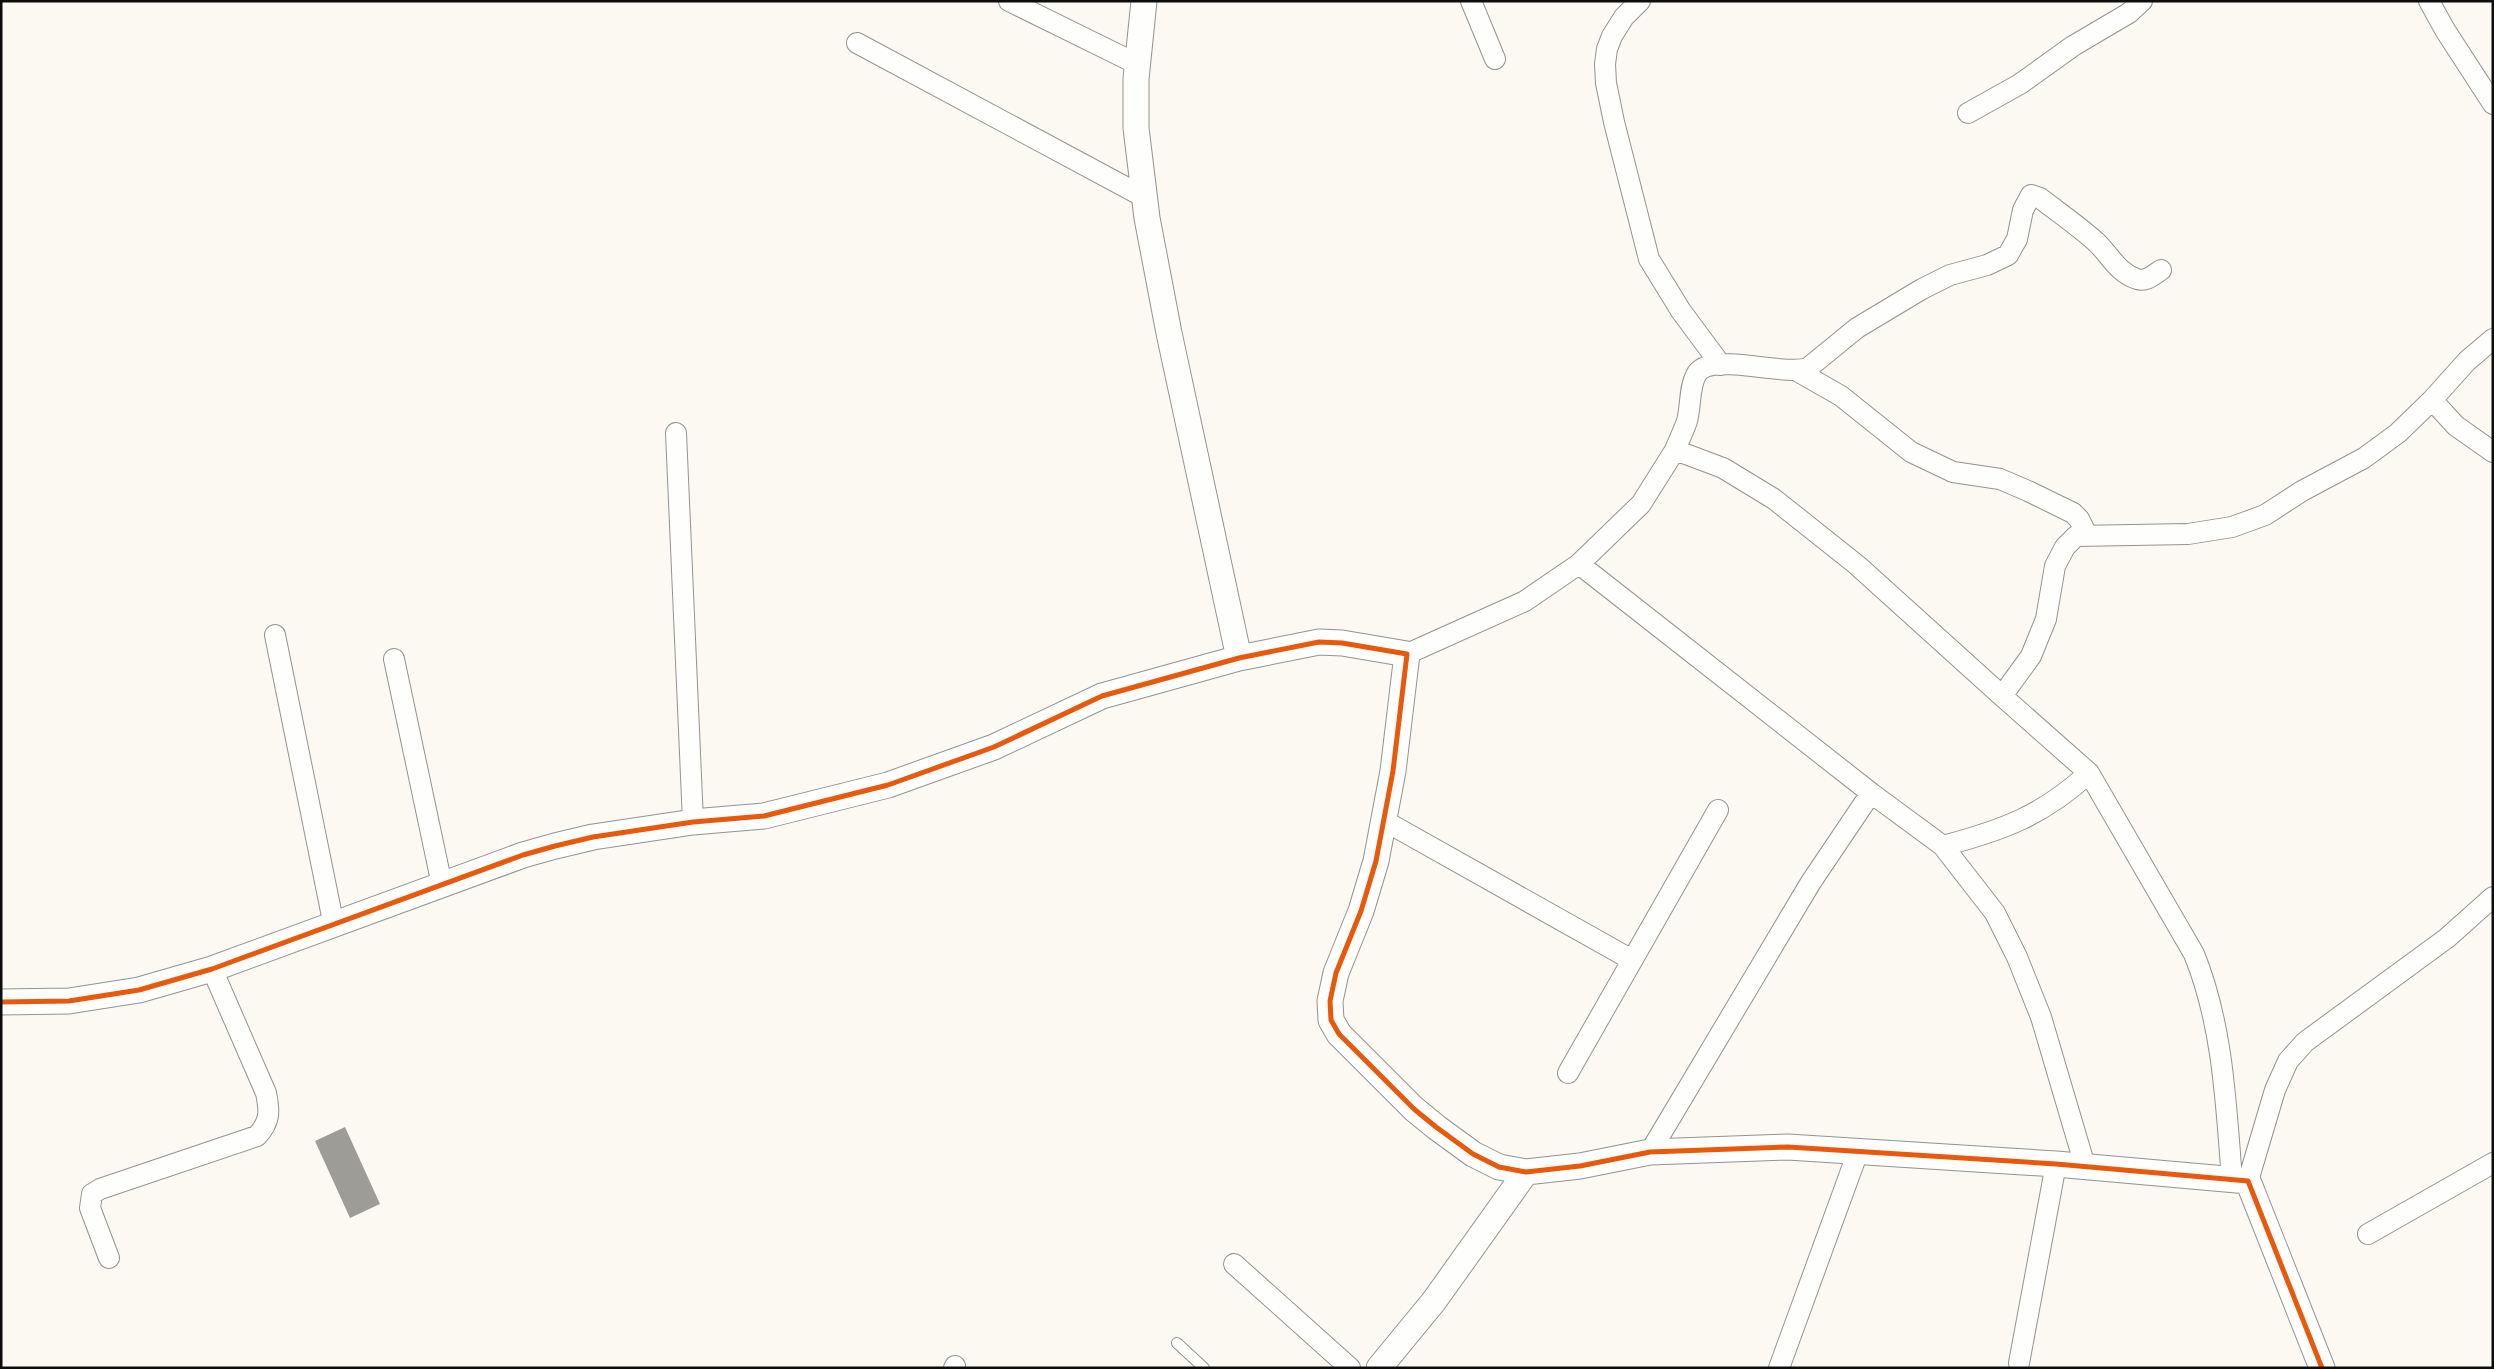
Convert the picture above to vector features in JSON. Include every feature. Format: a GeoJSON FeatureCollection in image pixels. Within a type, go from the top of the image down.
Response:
{"type":"FeatureCollection","features":[{"type":"Feature","properties":{"kind":"street"},"geometry":{"type":"LineString","coordinates":[[1009,1],[1137,64]]}},
{"type":"Feature","properties":{"kind":"street"},"geometry":{"type":"LineString","coordinates":[[1144,1],[1137,64],[1136,128],[1144,197],[1168,333],[1239,658]]}},
{"type":"Feature","properties":{"kind":"street"},"geometry":{"type":"LineString","coordinates":[[1470,1],[1495,59]]}},
{"type":"Feature","properties":{"kind":"street"},"geometry":{"type":"LineString","coordinates":[[1640,1],[1624,18],[1612,36],[1607,49],[1605,64],[1606,83],[1614,122],[1649,259],[1681,311],[1721,365]]}},
{"type":"Feature","properties":{"kind":"street"},"geometry":{"type":"LineString","coordinates":[[1968,113],[2020,84],[2073,46],[2129,13],[2142,1]]}},
{"type":"Feature","properties":{"kind":"street"},"geometry":{"type":"LineString","coordinates":[[2429,1],[2445,30],[2493,104]]}},
{"type":"Feature","properties":{"kind":"street"},"geometry":{"type":"LineString","coordinates":[[857,43],[1144,197]]}},
{"type":"Feature","properties":{"kind":"street"},"geometry":{"type":"LineString","coordinates":[[1798,372],[1816,362],[1857,328],[1922,289],[1950,275],[1987,265],[2008,255],[2017,239],[2023,210],[2031,195],[2040,198],[2097,242],[2120,269],[2128,274],[2137,279],[2147,280],[2161,270]]}},
{"type":"Feature","properties":{"kind":"street"},"geometry":{"type":"LineString","coordinates":[[2002,696],[2031,656],[2042,629],[2052,576],[2060,555],[2070,540],[2076,536],[2087,534],[2150,536],[2188,534],[2232,527],[2265,515],[2302,491],[2364,458],[2398,433],[2432,400],[2467,361],[2493,339]]}},
{"type":"Feature","properties":{"kind":"street"},"geometry":{"type":"LineString","coordinates":[[1,1002],[94,999],[139,990],[212,970],[523,855],[593,836],[693,822],[764,816],[888,786],[994,747],[1102,696],[1239,658],[1319,642],[1342,643],[1407,654],[1525,601],[1579,564],[1641,504],[1675,450],[1687,420],[1694,377],[1705,366],[1721,365],[1798,372],[1841,396],[1911,452],[1953,472],[2000,479],[2028,491],[2073,513],[2079,519],[2087,534]]}},
{"type":"Feature","properties":{"kind":"street"},"geometry":{"type":"LineString","coordinates":[[2432,400],[2456,426],[2493,452]]}},
{"type":"Feature","properties":{"kind":"street"},"geometry":{"type":"LineString","coordinates":[[676,433],[693,822]]}},
{"type":"Feature","properties":{"kind":"street"},"geometry":{"type":"LineString","coordinates":[[1675,450],[1723,468],[1774,499],[1857,565],[2089,773],[2194,954],[2206,982],[2240,1181],[2322,1368]]}},
{"type":"Feature","properties":{"kind":"street"},"geometry":{"type":"LineString","coordinates":[[1579,564],[1871,793],[1942,846],[1995,913],[2017,957],[2041,1017],[2085,1166]]}},
{"type":"Feature","properties":{"kind":"street"},"geometry":{"type":"LineString","coordinates":[[275,634],[334,926]]}},
{"type":"Feature","properties":{"kind":"street"},"geometry":{"type":"LineString","coordinates":[[1407,654],[1393,771],[1376,861],[1361,911],[1336,973],[1330,1001],[1331,1020],[1346,1041],[1414,1109],[1473,1154],[1499,1167],[1526,1172],[1580,1166],[1650,1152],[1788,1147],[1859,1150],[2085,1166],[2240,1181]]}},
{"type":"Feature","properties":{"kind":"street"},"geometry":{"type":"LineString","coordinates":[[394,660],[442,886]]}},
{"type":"Feature","properties":{"kind":"street"},"geometry":{"type":"LineString","coordinates":[[1942,846],[1986,835],[2037,814],[2072,789],[2089,773]]}},
{"type":"Feature","properties":{"kind":"street"},"geometry":{"type":"LineString","coordinates":[[1650,1152],[1811,882],[1871,793]]}},
{"type":"Feature","properties":{"kind":"street"},"geometry":{"type":"LineString","coordinates":[[1568,1073],[1718,810]]}},
{"type":"Feature","properties":{"kind":"street"},"geometry":{"type":"LineString","coordinates":[[1383,820],[1632,960]]}},
{"type":"Feature","properties":{"kind":"street"},"geometry":{"type":"LineString","coordinates":[[2240,1181],[2274,1090],[2288,1061],[2305,1042],[2447,938],[2493,897]]}},
{"type":"Feature","properties":{"kind":"street"},"geometry":{"type":"LineString","coordinates":[[109,1258],[90,1208],[92,1194],[100,1189],[256,1136],[268,1122],[270,1112],[266,1093],[212,970]]}},
{"type":"Feature","properties":{"kind":"street"},"geometry":{"type":"LineString","coordinates":[[1779,1368],[1859,1150]]}},
{"type":"Feature","properties":{"kind":"street"},"geometry":{"type":"LineString","coordinates":[[2368,1234],[2493,1163]]}},
{"type":"Feature","properties":{"kind":"street"},"geometry":{"type":"LineString","coordinates":[[2019,1362],[2056,1164]]}},
{"type":"Feature","properties":{"kind":"street"},"geometry":{"type":"LineString","coordinates":[[1379,1368],[1440,1294],[1526,1172]]}},
{"type":"Feature","properties":{"kind":"street"},"geometry":{"type":"LineString","coordinates":[[1234,1264],[1350,1368]]}},
{"type":"Feature","properties":{"kind":"lane"},"geometry":{"type":"LineString","coordinates":[[1177,1343],[1204,1368]]}},
{"type":"Feature","properties":{"kind":"building"},"geometry":{"type":"Polygon","coordinates":[[[345,1127],[380,1204],[350,1218],[315,1141],[345,1127]]]}},
{"type":"Feature","properties":{"kind":"cycle path"},"geometry":{"type":"LineString","coordinates":[[1,1002],[69,1001],[139,990],[212,969],[523,855],[593,837],[693,822],[764,816],[888,785],[994,747],[1102,696],[1239,658],[1319,642],[1342,643],[1407,654],[1393,771],[1376,861],[1361,911],[1336,973],[1330,1001],[1331,1020],[1339,1034],[1414,1109],[1436,1127],[1473,1154],[1499,1167],[1526,1172],[1580,1166],[1650,1152],[1788,1147],[2056,1164],[2248,1181],[2322,1368]]}}]}
